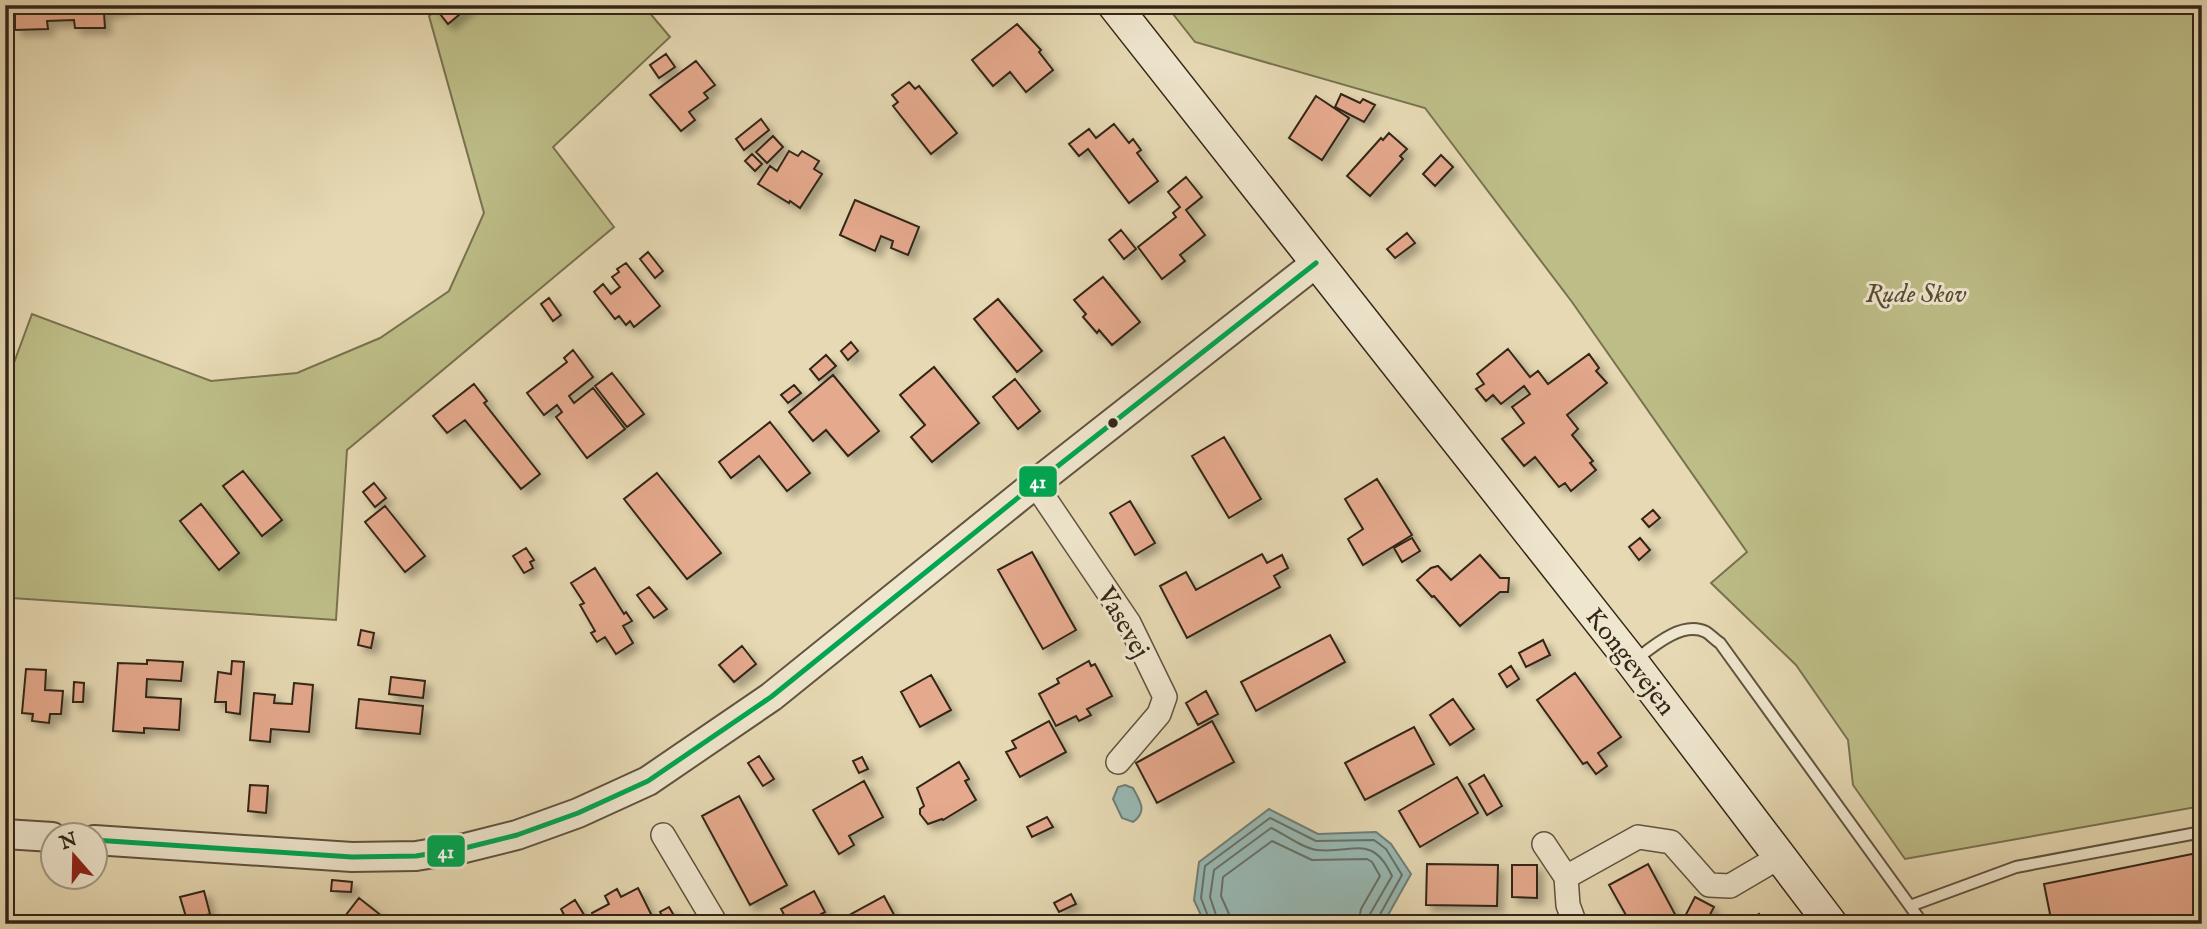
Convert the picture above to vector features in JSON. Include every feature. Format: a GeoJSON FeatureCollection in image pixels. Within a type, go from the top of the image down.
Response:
{"type":"FeatureCollection","features":[{"type":"Feature","properties":{"kind":"main road","name":"Kongevejen"},"geometry":{"type":"LineString","coordinates":[[1114,5],[1632,662],[1831,924]]}},
{"type":"Feature","properties":{"kind":"street"},"geometry":{"type":"LineString","coordinates":[[108,841],[352,858],[415,856],[465,848],[517,835],[578,813],[648,782],[771,697],[1035,484],[1316,263]]}},
{"type":"Feature","properties":{"kind":"street","name":"Vasevej"},"geometry":{"type":"LineString","coordinates":[[1035,484],[1129,622],[1164,697],[1159,714],[1118,762]]}},
{"type":"Feature","properties":{"kind":"street"},"geometry":{"type":"LineString","coordinates":[[5,834],[38,836]]}},
{"type":"Feature","properties":{"kind":"street"},"geometry":{"type":"LineString","coordinates":[[663,835],[716,924]]}},
{"type":"Feature","properties":{"kind":"street"},"geometry":{"type":"LineString","coordinates":[[1566,877],[1638,837],[1671,842],[1709,885],[1730,886],[1781,856]]}},
{"type":"Feature","properties":{"kind":"street"},"geometry":{"type":"LineString","coordinates":[[1544,844],[1566,877],[1568,905],[1575,924]]}},
{"type":"Feature","properties":{"kind":"lane"},"geometry":{"type":"LineString","coordinates":[[1632,662],[1666,636],[1683,631],[1704,631],[1720,643],[1923,924]]}},
{"type":"Feature","properties":{"kind":"lane"},"geometry":{"type":"LineString","coordinates":[[1910,906],[2016,867],[2202,832]]}},
{"type":"Feature","properties":{"kind":"green space"},"geometry":{"type":"Polygon","coordinates":[[[442,5],[643,5],[670,37],[553,147],[614,227],[347,450],[336,620],[12,598],[5,659],[5,387],[32,314],[211,381],[297,373],[380,338],[449,291],[484,213],[429,16],[442,5]]]}},
{"type":"Feature","properties":{"kind":"green space","name":"Rude Skov"},"geometry":{"type":"Polygon","coordinates":[[[1166,5],[2202,5],[2202,806],[1905,859],[1853,785],[1848,740],[1796,665],[1711,583],[1747,552],[1572,302],[1425,108],[1195,42],[1166,5]]]}},
{"type":"Feature","properties":{"kind":"water"},"geometry":{"type":"Polygon","coordinates":[[[1125,785],[1133,788],[1141,806],[1138,818],[1133,822],[1122,818],[1113,799],[1118,787],[1125,785]]]}},
{"type":"Feature","properties":{"kind":"water"},"geometry":{"type":"Polygon","coordinates":[[[1269,809],[1318,834],[1376,832],[1391,844],[1411,874],[1383,924],[1205,924],[1194,900],[1199,862],[1269,809]]]}},
{"type":"Feature","properties":{"kind":"building"},"geometry":{"type":"Polygon","coordinates":[[[5,5],[136,5],[104,13],[105,28],[75,28],[74,20],[47,21],[48,29],[15,30],[15,7],[5,5]]]}},
{"type":"Feature","properties":{"kind":"building"},"geometry":{"type":"Polygon","coordinates":[[[433,5],[471,5],[448,24],[433,5]]]}},
{"type":"Feature","properties":{"kind":"building"},"geometry":{"type":"Polygon","coordinates":[[[1017,24],[1041,50],[1039,52],[1053,70],[1026,92],[1010,72],[993,86],[972,60],[1017,24]]]}},
{"type":"Feature","properties":{"kind":"building"},"geometry":{"type":"Polygon","coordinates":[[[666,54],[675,67],[659,78],[650,65],[666,54]]]}},
{"type":"Feature","properties":{"kind":"building"},"geometry":{"type":"Polygon","coordinates":[[[696,61],[715,85],[704,93],[708,98],[689,112],[695,120],[681,131],[650,95],[696,61]]]}},
{"type":"Feature","properties":{"kind":"building"},"geometry":{"type":"Polygon","coordinates":[[[909,82],[915,89],[919,86],[957,133],[931,154],[893,106],[898,102],[892,95],[909,82]]]}},
{"type":"Feature","properties":{"kind":"building"},"geometry":{"type":"Polygon","coordinates":[[[1341,94],[1360,103],[1363,99],[1375,105],[1364,122],[1335,107],[1341,94]]]}},
{"type":"Feature","properties":{"kind":"building"},"geometry":{"type":"Polygon","coordinates":[[[1316,96],[1349,118],[1322,160],[1289,138],[1316,96]]]}},
{"type":"Feature","properties":{"kind":"building"},"geometry":{"type":"Polygon","coordinates":[[[761,119],[769,130],[744,150],[736,139],[761,119]]]}},
{"type":"Feature","properties":{"kind":"building"},"geometry":{"type":"Polygon","coordinates":[[[1114,124],[1129,143],[1133,139],[1141,150],[1137,153],[1158,181],[1129,203],[1088,149],[1079,156],[1069,144],[1089,129],[1096,138],[1114,124]]]}},
{"type":"Feature","properties":{"kind":"building"},"geometry":{"type":"Polygon","coordinates":[[[1389,133],[1407,149],[1400,156],[1403,159],[1370,196],[1347,176],[1381,138],[1383,140],[1389,133]]]}},
{"type":"Feature","properties":{"kind":"building"},"geometry":{"type":"Polygon","coordinates":[[[773,136],[783,147],[767,163],[756,152],[773,136]]]}},
{"type":"Feature","properties":{"kind":"building"},"geometry":{"type":"Polygon","coordinates":[[[789,151],[798,156],[802,151],[819,161],[814,169],[822,174],[800,208],[758,184],[770,166],[777,171],[789,151]]]}},
{"type":"Feature","properties":{"kind":"building"},"geometry":{"type":"Polygon","coordinates":[[[752,154],[762,164],[755,171],[745,161],[752,154]]]}},
{"type":"Feature","properties":{"kind":"building"},"geometry":{"type":"Polygon","coordinates":[[[1441,155],[1453,167],[1435,186],[1423,174],[1441,155]]]}},
{"type":"Feature","properties":{"kind":"building"},"geometry":{"type":"Polygon","coordinates":[[[1186,177],[1202,197],[1186,210],[1205,235],[1180,255],[1185,261],[1162,279],[1138,247],[1176,217],[1173,213],[1180,207],[1168,192],[1186,177]]]}},
{"type":"Feature","properties":{"kind":"building"},"geometry":{"type":"Polygon","coordinates":[[[855,200],[919,227],[908,255],[891,248],[893,241],[881,236],[875,251],[840,235],[855,200]]]}},
{"type":"Feature","properties":{"kind":"building"},"geometry":{"type":"Polygon","coordinates":[[[1121,230],[1136,249],[1124,259],[1109,240],[1121,230]]]}},
{"type":"Feature","properties":{"kind":"building"},"geometry":{"type":"Polygon","coordinates":[[[1407,233],[1415,243],[1395,258],[1387,249],[1407,233]]]}},
{"type":"Feature","properties":{"kind":"building"},"geometry":{"type":"Polygon","coordinates":[[[648,252],[663,271],[655,278],[640,259],[648,252]]]}},
{"type":"Feature","properties":{"kind":"building"},"geometry":{"type":"Polygon","coordinates":[[[626,263],[660,306],[634,327],[630,321],[626,325],[619,316],[615,319],[594,292],[603,284],[611,294],[620,287],[612,277],[619,272],[617,269],[626,263]]]}},
{"type":"Feature","properties":{"kind":"building"},"geometry":{"type":"Polygon","coordinates":[[[1103,277],[1140,322],[1112,345],[1083,317],[1086,314],[1074,300],[1103,277]]]}},
{"type":"Feature","properties":{"kind":"building"},"geometry":{"type":"Polygon","coordinates":[[[549,298],[561,315],[553,321],[541,304],[549,298]]]}},
{"type":"Feature","properties":{"kind":"building"},"geometry":{"type":"Polygon","coordinates":[[[998,299],[1042,351],[1017,372],[974,319],[998,299]]]}},
{"type":"Feature","properties":{"kind":"building"},"geometry":{"type":"Polygon","coordinates":[[[851,342],[858,351],[848,360],[841,351],[851,342]]]}},
{"type":"Feature","properties":{"kind":"building"},"geometry":{"type":"Polygon","coordinates":[[[1508,349],[1530,377],[1538,371],[1548,384],[1589,354],[1599,368],[1596,371],[1607,383],[1567,415],[1578,429],[1572,435],[1593,461],[1590,463],[1596,470],[1571,491],[1565,483],[1559,487],[1535,457],[1524,466],[1502,439],[1524,423],[1512,407],[1530,394],[1524,386],[1501,404],[1493,395],[1486,401],[1476,389],[1484,384],[1477,374],[1508,349]]]}},
{"type":"Feature","properties":{"kind":"building"},"geometry":{"type":"Polygon","coordinates":[[[573,350],[593,377],[569,396],[574,403],[593,388],[625,429],[587,458],[556,417],[562,412],[557,405],[544,415],[527,393],[567,362],[564,358],[573,350]]]}},
{"type":"Feature","properties":{"kind":"building"},"geometry":{"type":"Polygon","coordinates":[[[826,355],[836,366],[819,380],[810,369],[826,355]]]}},
{"type":"Feature","properties":{"kind":"building"},"geometry":{"type":"Polygon","coordinates":[[[934,367],[979,423],[932,462],[911,437],[925,425],[900,395],[934,367]]]}},
{"type":"Feature","properties":{"kind":"building"},"geometry":{"type":"Polygon","coordinates":[[[612,373],[644,414],[627,427],[595,386],[612,373]]]}},
{"type":"Feature","properties":{"kind":"building"},"geometry":{"type":"Polygon","coordinates":[[[833,375],[879,431],[848,456],[826,430],[813,441],[789,412],[833,375]]]}},
{"type":"Feature","properties":{"kind":"building"},"geometry":{"type":"Polygon","coordinates":[[[1015,379],[1040,411],[1018,429],[993,397],[1015,379]]]}},
{"type":"Feature","properties":{"kind":"building"},"geometry":{"type":"Polygon","coordinates":[[[474,384],[487,401],[484,403],[540,474],[521,489],[465,420],[447,433],[433,416],[474,384]]]}},
{"type":"Feature","properties":{"kind":"building"},"geometry":{"type":"Polygon","coordinates":[[[794,385],[801,393],[788,403],[781,395],[794,385]]]}},
{"type":"Feature","properties":{"kind":"building"},"geometry":{"type":"Polygon","coordinates":[[[770,422],[810,473],[787,491],[759,456],[731,478],[719,462],[770,422]]]}},
{"type":"Feature","properties":{"kind":"building"},"geometry":{"type":"Polygon","coordinates":[[[1224,437],[1261,499],[1229,518],[1192,456],[1224,437]]]}},
{"type":"Feature","properties":{"kind":"building"},"geometry":{"type":"Polygon","coordinates":[[[243,471],[282,520],[262,536],[223,486],[243,471]]]}},
{"type":"Feature","properties":{"kind":"building"},"geometry":{"type":"Polygon","coordinates":[[[657,473],[721,553],[687,579],[624,499],[657,473]]]}},
{"type":"Feature","properties":{"kind":"building"},"geometry":{"type":"Polygon","coordinates":[[[1377,479],[1412,535],[1363,565],[1348,539],[1363,529],[1345,499],[1377,479]]]}},
{"type":"Feature","properties":{"kind":"building"},"geometry":{"type":"Polygon","coordinates":[[[374,483],[386,498],[375,507],[363,492],[374,483]]]}},
{"type":"Feature","properties":{"kind":"building"},"geometry":{"type":"Polygon","coordinates":[[[1130,501],[1155,543],[1135,555],[1110,513],[1130,501]]]}},
{"type":"Feature","properties":{"kind":"building"},"geometry":{"type":"Polygon","coordinates":[[[201,504],[239,553],[219,570],[180,521],[201,504]]]}},
{"type":"Feature","properties":{"kind":"building"},"geometry":{"type":"Polygon","coordinates":[[[385,506],[425,556],[405,572],[365,522],[385,506]]]}},
{"type":"Feature","properties":{"kind":"building"},"geometry":{"type":"Polygon","coordinates":[[[1653,510],[1660,518],[1649,527],[1642,519],[1653,510]]]}},
{"type":"Feature","properties":{"kind":"building"},"geometry":{"type":"Polygon","coordinates":[[[1412,538],[1420,551],[1402,562],[1394,548],[1412,538]]]}},
{"type":"Feature","properties":{"kind":"building"},"geometry":{"type":"Polygon","coordinates":[[[1640,538],[1650,550],[1639,560],[1629,547],[1640,538]]]}},
{"type":"Feature","properties":{"kind":"building"},"geometry":{"type":"Polygon","coordinates":[[[526,548],[534,560],[530,562],[533,568],[524,573],[513,556],[526,548]]]}},
{"type":"Feature","properties":{"kind":"building"},"geometry":{"type":"Polygon","coordinates":[[[1032,552],[1076,630],[1043,649],[998,570],[1032,552]]]}},
{"type":"Feature","properties":{"kind":"building"},"geometry":{"type":"Polygon","coordinates":[[[1262,554],[1267,563],[1282,555],[1288,568],[1274,576],[1280,587],[1187,638],[1160,586],[1186,572],[1196,590],[1262,554]]]}},
{"type":"Feature","properties":{"kind":"building"},"geometry":{"type":"Polygon","coordinates":[[[1480,555],[1500,578],[1509,578],[1508,592],[1500,592],[1460,626],[1417,580],[1431,568],[1438,566],[1451,580],[1480,555]]]}},
{"type":"Feature","properties":{"kind":"building"},"geometry":{"type":"Polygon","coordinates":[[[595,568],[624,614],[626,612],[632,621],[623,626],[633,643],[616,654],[605,637],[597,642],[591,633],[595,631],[580,605],[584,603],[571,583],[595,568]]]}},
{"type":"Feature","properties":{"kind":"building"},"geometry":{"type":"Polygon","coordinates":[[[649,587],[667,609],[654,618],[637,595],[649,587]]]}},
{"type":"Feature","properties":{"kind":"building"},"geometry":{"type":"Polygon","coordinates":[[[361,630],[374,633],[371,648],[358,645],[361,630]]]}},
{"type":"Feature","properties":{"kind":"building"},"geometry":{"type":"Polygon","coordinates":[[[1330,635],[1345,662],[1256,711],[1241,682],[1330,635]]]}},
{"type":"Feature","properties":{"kind":"building"},"geometry":{"type":"Polygon","coordinates":[[[1543,640],[1550,655],[1526,667],[1519,653],[1543,640]]]}},
{"type":"Feature","properties":{"kind":"building"},"geometry":{"type":"Polygon","coordinates":[[[742,646],[756,664],[734,682],[719,665],[742,646]]]}},
{"type":"Feature","properties":{"kind":"building"},"geometry":{"type":"Polygon","coordinates":[[[147,660],[183,662],[181,681],[147,679],[146,697],[181,699],[179,730],[144,728],[144,733],[113,731],[118,663],[147,664],[147,660]]]}},
{"type":"Feature","properties":{"kind":"building"},"geometry":{"type":"Polygon","coordinates":[[[232,661],[244,662],[240,714],[226,712],[226,702],[215,702],[218,672],[231,674],[232,661]]]}},
{"type":"Feature","properties":{"kind":"building"},"geometry":{"type":"Polygon","coordinates":[[[1089,661],[1091,666],[1095,664],[1112,696],[1087,709],[1091,715],[1079,721],[1076,716],[1056,726],[1039,694],[1059,683],[1057,679],[1089,661]]]}},
{"type":"Feature","properties":{"kind":"building"},"geometry":{"type":"Polygon","coordinates":[[[1511,666],[1519,679],[1507,687],[1499,674],[1511,666]]]}},
{"type":"Feature","properties":{"kind":"building"},"geometry":{"type":"Polygon","coordinates":[[[26,669],[46,670],[45,690],[63,691],[61,714],[50,714],[49,723],[32,721],[33,714],[22,713],[26,669]]]}},
{"type":"Feature","properties":{"kind":"building"},"geometry":{"type":"Polygon","coordinates":[[[1575,673],[1621,737],[1598,753],[1607,766],[1596,774],[1587,762],[1583,764],[1537,700],[1575,673]]]}},
{"type":"Feature","properties":{"kind":"building"},"geometry":{"type":"Polygon","coordinates":[[[931,675],[951,710],[920,727],[901,692],[931,675]]]}},
{"type":"Feature","properties":{"kind":"building"},"geometry":{"type":"Polygon","coordinates":[[[391,677],[425,681],[423,698],[389,694],[391,677]]]}},
{"type":"Feature","properties":{"kind":"building"},"geometry":{"type":"Polygon","coordinates":[[[74,682],[84,683],[83,702],[73,702],[74,682]]]}},
{"type":"Feature","properties":{"kind":"building"},"geometry":{"type":"Polygon","coordinates":[[[294,683],[313,685],[309,732],[271,729],[270,742],[250,740],[254,693],[275,695],[274,703],[292,704],[294,683]]]}},
{"type":"Feature","properties":{"kind":"building"},"geometry":{"type":"Polygon","coordinates":[[[1206,691],[1218,714],[1198,725],[1186,703],[1206,691]]]}},
{"type":"Feature","properties":{"kind":"building"},"geometry":{"type":"Polygon","coordinates":[[[359,699],[423,706],[420,734],[356,728],[359,699]]]}},
{"type":"Feature","properties":{"kind":"building"},"geometry":{"type":"Polygon","coordinates":[[[1453,699],[1474,729],[1450,745],[1430,715],[1453,699]]]}},
{"type":"Feature","properties":{"kind":"building"},"geometry":{"type":"Polygon","coordinates":[[[1049,721],[1066,752],[1020,777],[1006,752],[1016,748],[1012,741],[1049,721]]]}},
{"type":"Feature","properties":{"kind":"building"},"geometry":{"type":"Polygon","coordinates":[[[1212,721],[1234,762],[1157,803],[1136,763],[1212,721]]]}},
{"type":"Feature","properties":{"kind":"building"},"geometry":{"type":"Polygon","coordinates":[[[1414,727],[1434,764],[1365,800],[1345,763],[1414,727]]]}},
{"type":"Feature","properties":{"kind":"building"},"geometry":{"type":"Polygon","coordinates":[[[759,756],[774,779],[763,786],[748,763],[759,756]]]}},
{"type":"Feature","properties":{"kind":"building"},"geometry":{"type":"Polygon","coordinates":[[[862,757],[868,769],[859,773],[853,761],[862,757]]]}},
{"type":"Feature","properties":{"kind":"building"},"geometry":{"type":"Polygon","coordinates":[[[959,762],[969,779],[965,781],[976,800],[943,820],[928,824],[920,814],[920,809],[924,806],[917,788],[959,762]]]}},
{"type":"Feature","properties":{"kind":"building"},"geometry":{"type":"Polygon","coordinates":[[[1484,775],[1502,806],[1487,815],[1469,784],[1484,775]]]}},
{"type":"Feature","properties":{"kind":"building"},"geometry":{"type":"Polygon","coordinates":[[[1457,777],[1478,813],[1420,847],[1399,811],[1457,777]]]}},
{"type":"Feature","properties":{"kind":"building"},"geometry":{"type":"Polygon","coordinates":[[[864,781],[883,817],[849,836],[854,845],[839,854],[813,810],[864,781]]]}},
{"type":"Feature","properties":{"kind":"building"},"geometry":{"type":"Polygon","coordinates":[[[250,785],[268,786],[266,813],[248,811],[250,785]]]}},
{"type":"Feature","properties":{"kind":"building"},"geometry":{"type":"Polygon","coordinates":[[[739,796],[787,885],[750,905],[702,816],[739,796]]]}},
{"type":"Feature","properties":{"kind":"building"},"geometry":{"type":"Polygon","coordinates":[[[1047,817],[1053,827],[1032,837],[1027,827],[1047,817]]]}},
{"type":"Feature","properties":{"kind":"building"},"geometry":{"type":"Polygon","coordinates":[[[2202,852],[2202,924],[2052,924],[2044,884],[2202,852]]]}},
{"type":"Feature","properties":{"kind":"building"},"geometry":{"type":"Polygon","coordinates":[[[1427,864],[1498,865],[1497,906],[1426,905],[1427,864]]]}},
{"type":"Feature","properties":{"kind":"building"},"geometry":{"type":"Polygon","coordinates":[[[1648,864],[1677,918],[1666,924],[1631,924],[1609,885],[1648,864]]]}},
{"type":"Feature","properties":{"kind":"building"},"geometry":{"type":"Polygon","coordinates":[[[1512,865],[1537,865],[1537,898],[1512,897],[1512,865]]]}},
{"type":"Feature","properties":{"kind":"building"},"geometry":{"type":"Polygon","coordinates":[[[332,880],[352,882],[351,892],[331,891],[332,880]]]}},
{"type":"Feature","properties":{"kind":"building"},"geometry":{"type":"Polygon","coordinates":[[[638,888],[656,924],[598,924],[592,913],[609,904],[605,896],[617,889],[621,897],[638,888]]]}},
{"type":"Feature","properties":{"kind":"building"},"geometry":{"type":"Polygon","coordinates":[[[204,891],[210,914],[187,920],[180,897],[204,891]]]}},
{"type":"Feature","properties":{"kind":"building"},"geometry":{"type":"Polygon","coordinates":[[[814,891],[825,912],[803,924],[789,924],[781,909],[814,891]]]}},
{"type":"Feature","properties":{"kind":"building"},"geometry":{"type":"Polygon","coordinates":[[[1071,894],[1076,904],[1059,912],[1054,903],[1071,894]]]}},
{"type":"Feature","properties":{"kind":"building"},"geometry":{"type":"Polygon","coordinates":[[[884,896],[899,924],[843,924],[840,920],[884,896]]]}},
{"type":"Feature","properties":{"kind":"building"},"geometry":{"type":"Polygon","coordinates":[[[1695,897],[1714,907],[1705,924],[1681,924],[1695,897]]]}},
{"type":"Feature","properties":{"kind":"building"},"geometry":{"type":"Polygon","coordinates":[[[359,898],[392,924],[339,924],[359,898]]]}},
{"type":"Feature","properties":{"kind":"building"},"geometry":{"type":"Polygon","coordinates":[[[575,900],[586,918],[576,924],[569,924],[561,909],[575,900]]]}},
{"type":"Feature","properties":{"kind":"building"},"geometry":{"type":"Polygon","coordinates":[[[669,907],[676,919],[666,924],[660,912],[669,907]]]}},
{"type":"Feature","properties":{"kind":"building"},"geometry":{"type":"Polygon","coordinates":[[[1759,914],[1765,924],[1744,924],[1759,914]]]}},
{"type":"Feature","properties":{"kind":"transit line","name":"41"},"geometry":{"type":"LineString","coordinates":[[108,841],[352,857],[416,856],[465,848],[517,835],[578,813],[648,781],[771,697],[1035,484],[1316,263]]}}]}
